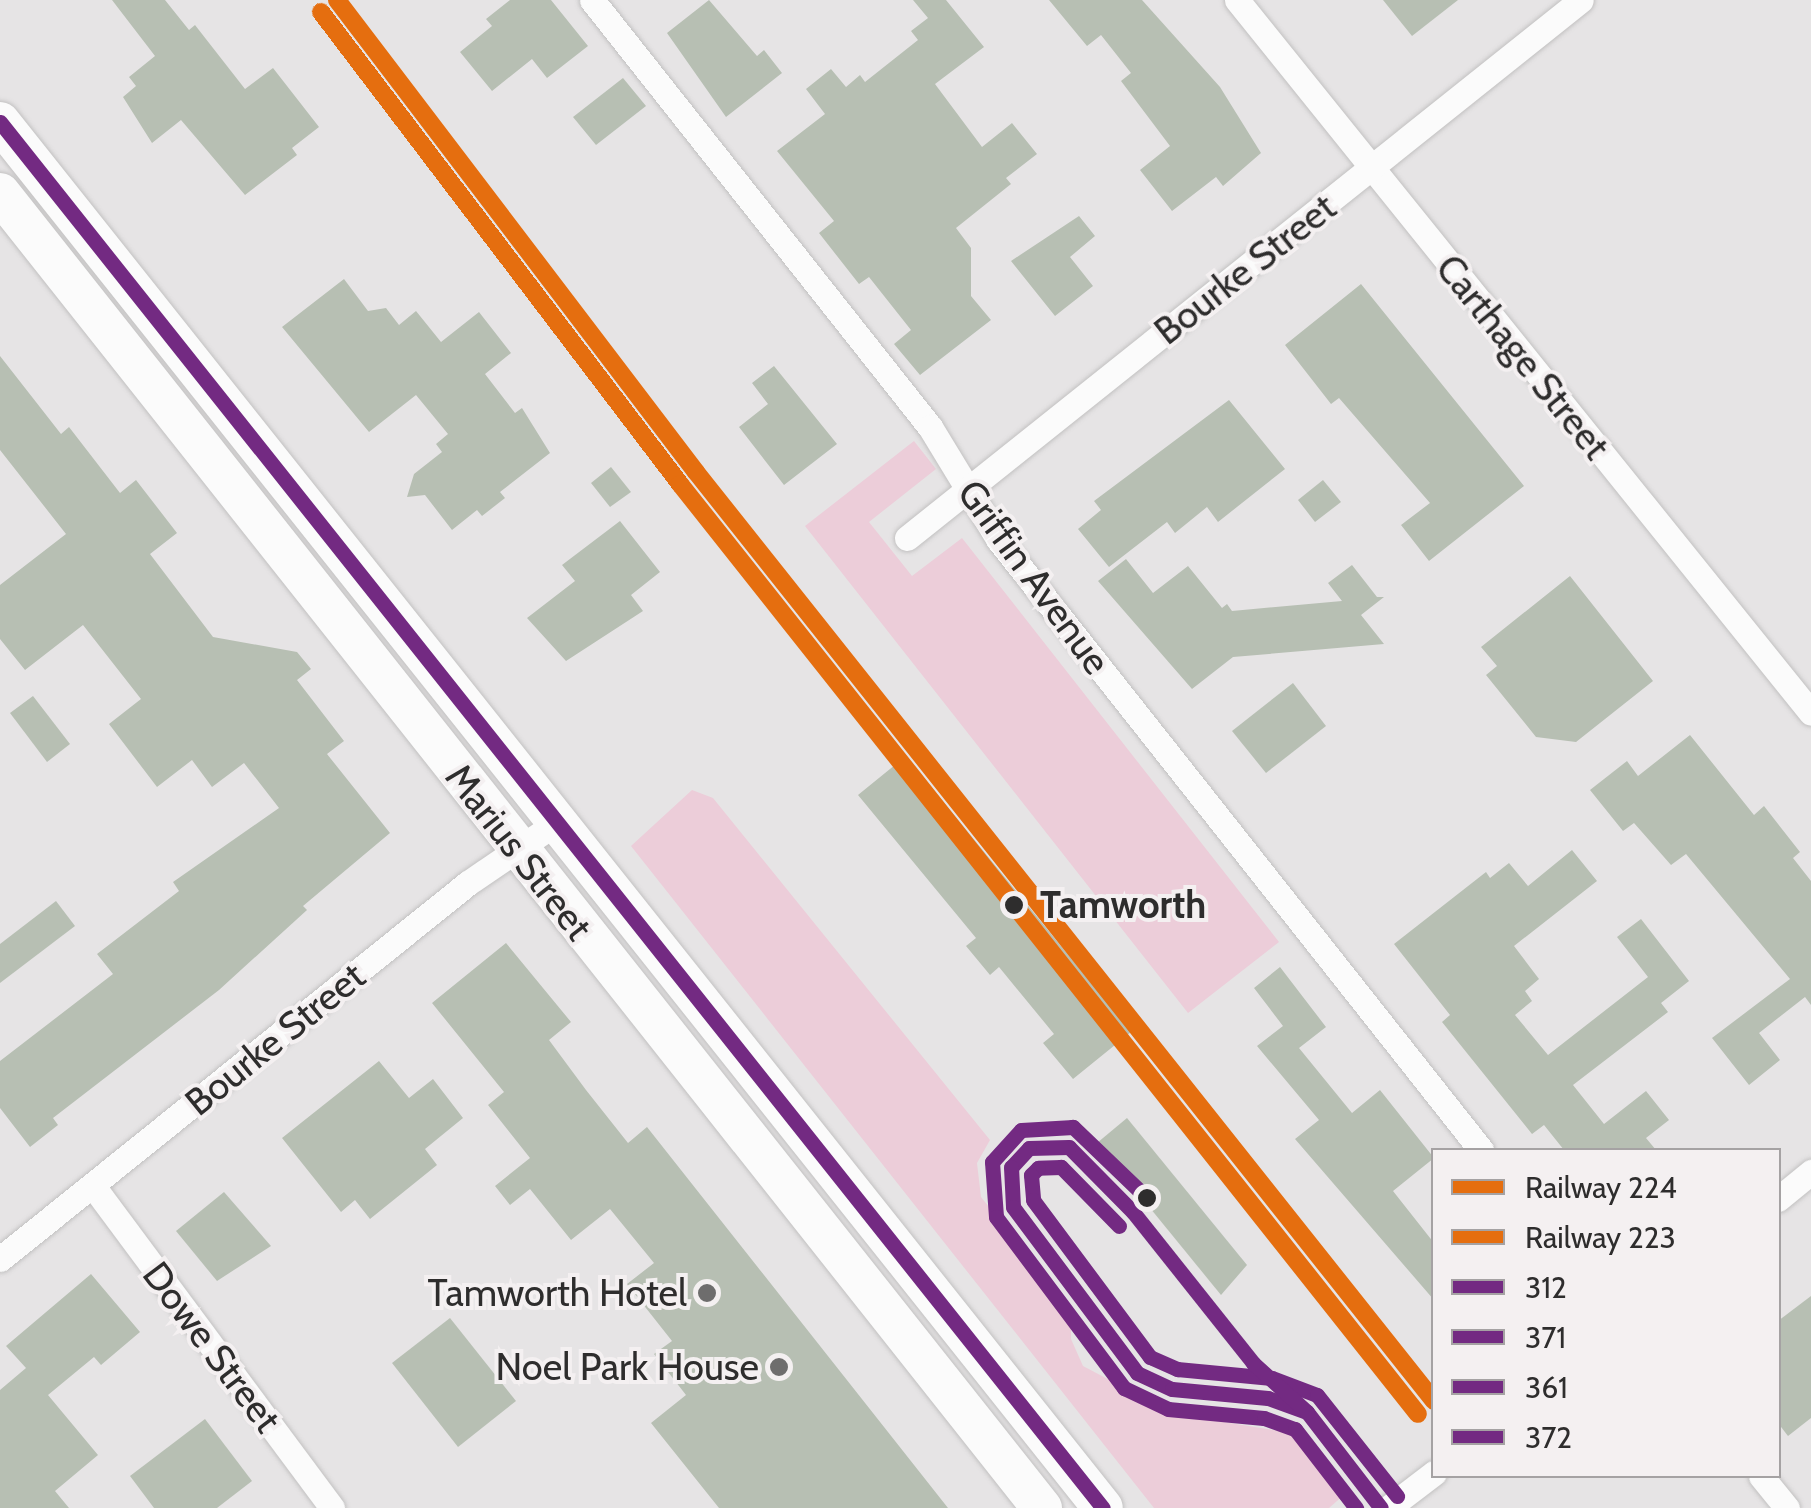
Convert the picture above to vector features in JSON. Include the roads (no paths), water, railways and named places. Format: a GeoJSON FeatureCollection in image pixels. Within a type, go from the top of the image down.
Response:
{"type":"FeatureCollection","features":[{"type":"Feature","properties":{"kind":"main road","name":"Marius Street"},"geometry":{"type":"LineString","coordinates":[[0,122],[554,825],[1103,1508]]}},
{"type":"Feature","properties":{"kind":"main road","name":"Marius Street"},"geometry":{"type":"LineString","coordinates":[[0,192],[516,850],[1042,1508]]}},
{"type":"Feature","properties":{"kind":"street","name":"Griffin Avenue"},"geometry":{"type":"LineString","coordinates":[[592,0],[930,427],[998,538],[1479,1148]]}},
{"type":"Feature","properties":{"kind":"street","name":"Carthage Street"},"geometry":{"type":"LineString","coordinates":[[1237,0],[1811,713]]}},
{"type":"Feature","properties":{"kind":"street","name":"Bourke Street"},"geometry":{"type":"LineString","coordinates":[[908,538],[1582,0]]}},
{"type":"Feature","properties":{"kind":"street","name":"Bourke Street"},"geometry":{"type":"LineString","coordinates":[[0,1259],[516,850],[554,825]]}},
{"type":"Feature","properties":{"kind":"street"},"geometry":{"type":"LineString","coordinates":[[1781,1196],[1811,1172]]}},
{"type":"Feature","properties":{"kind":"street","name":"Dowe Street"},"geometry":{"type":"LineString","coordinates":[[93,1186],[332,1508]]}},
{"type":"Feature","properties":{"kind":"street"},"geometry":{"type":"LineString","coordinates":[[1388,1508],[1431,1475]]}},
{"type":"Feature","properties":{"kind":"street"},"geometry":{"type":"LineString","coordinates":[[1762,1478],[1787,1508]]}},
{"type":"Feature","properties":{"kind":"rail line","name":"224"},"geometry":{"type":"LineString","coordinates":[[337,0],[696,472],[1431,1397]]}},
{"type":"Feature","properties":{"kind":"rail line","name":"223"},"geometry":{"type":"LineString","coordinates":[[321,12],[680,484],[1418,1414]]}},
{"type":"Feature","properties":{"kind":"place","name":"Tamworth"},"geometry":{"type":"Point","coordinates":[1014,905]}},
{"type":"Feature","properties":{"kind":"place","name":"Tamworth Hotel"},"geometry":{"type":"Point","coordinates":[707,1293]}},
{"type":"Feature","properties":{"kind":"place","name":"Noel Park House"},"geometry":{"type":"Point","coordinates":[779,1367]}}]}
